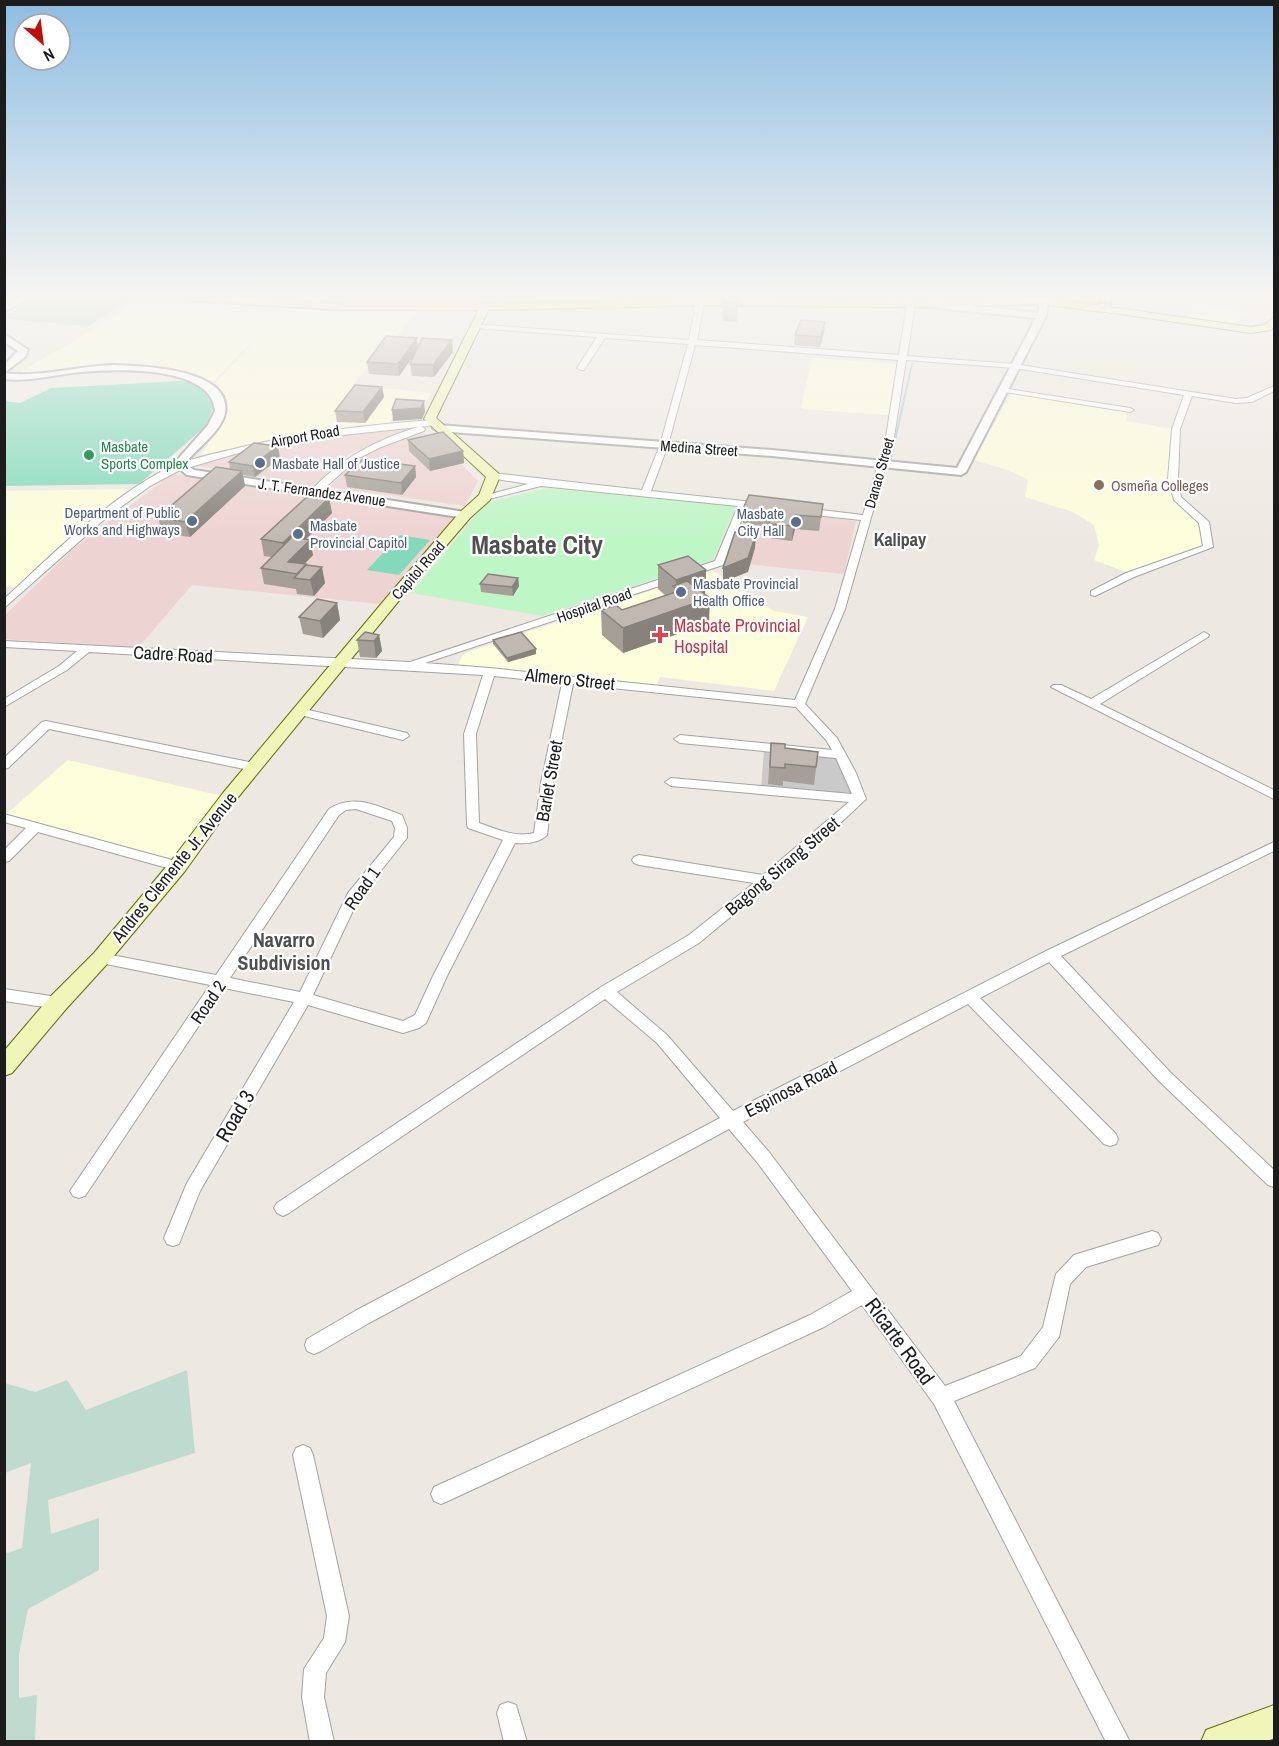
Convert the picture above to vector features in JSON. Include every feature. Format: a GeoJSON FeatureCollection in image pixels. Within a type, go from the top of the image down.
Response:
{"type":"FeatureCollection","features":[{"type":"Feature","properties":{"kind":"main road"},"geometry":{"type":"LineString","coordinates":[[449,378],[430,419],[493,476]]}},
{"type":"Feature","properties":{"kind":"main road","name":"Capitol Road"},"geometry":{"type":"LineString","coordinates":[[341,663],[465,515],[484,497],[493,476]]}},
{"type":"Feature","properties":{"kind":"main road","name":"Andres Clemente Jr. Avenue"},"geometry":{"type":"LineString","coordinates":[[4,1067],[58,1003],[101,958],[178,866],[254,767],[341,663]]}},
{"type":"Feature","properties":{"kind":"main road"},"geometry":{"type":"LineString","coordinates":[[1218,1742],[1275,1722]]}},
{"type":"Feature","properties":{"kind":"street"},"geometry":{"type":"LineString","coordinates":[[181,466],[183,459],[219,415],[220,402],[213,388],[197,378]]}},
{"type":"Feature","properties":{"kind":"street"},"geometry":{"type":"LineString","coordinates":[[645,492],[664,445],[682,378]]}},
{"type":"Feature","properties":{"kind":"street","name":"Danao Street"},"geometry":{"type":"LineString","coordinates":[[799,704],[840,609],[890,437],[900,378]]}},
{"type":"Feature","properties":{"kind":"street"},"geometry":{"type":"LineString","coordinates":[[1010,378],[1005,390],[1130,410]]}},
{"type":"Feature","properties":{"kind":"street"},"geometry":{"type":"LineString","coordinates":[[1093,378],[1236,401],[1249,400],[1275,388]]}},
{"type":"Feature","properties":{"kind":"street","name":"Medina Street"},"geometry":{"type":"LineString","coordinates":[[435,425],[961,472],[1005,390]]}},
{"type":"Feature","properties":{"kind":"street"},"geometry":{"type":"LineString","coordinates":[[1095,593],[1130,575],[1208,547],[1204,522],[1177,498],[1173,479],[1176,429],[1189,394]]}},
{"type":"Feature","properties":{"kind":"street"},"geometry":{"type":"LineString","coordinates":[[315,492],[354,458],[378,444],[415,427],[435,425]]}},
{"type":"Feature","properties":{"kind":"street","name":"Airport Road"},"geometry":{"type":"LineString","coordinates":[[4,605],[93,523],[145,486],[181,466],[270,442],[329,431],[415,427]]}},
{"type":"Feature","properties":{"kind":"street","name":"J. T. Fernandez Avenue"},"geometry":{"type":"LineString","coordinates":[[181,466],[190,473],[465,515]]}},
{"type":"Feature","properties":{"kind":"street"},"geometry":{"type":"LineString","coordinates":[[493,476],[766,506]]}},
{"type":"Feature","properties":{"kind":"street"},"geometry":{"type":"LineString","coordinates":[[484,497],[541,483]]}},
{"type":"Feature","properties":{"kind":"street","name":"Hospital Road"},"geometry":{"type":"LineString","coordinates":[[407,666],[718,563],[744,503]]}},
{"type":"Feature","properties":{"kind":"street"},"geometry":{"type":"LineString","coordinates":[[799,510],[866,518]]}},
{"type":"Feature","properties":{"kind":"street"},"geometry":{"type":"LineString","coordinates":[[1094,703],[1204,635]]}},
{"type":"Feature","properties":{"kind":"street"},"geometry":{"type":"LineString","coordinates":[[452,668],[460,654],[476,643]]}},
{"type":"Feature","properties":{"kind":"street","name":"Cadre Road"},"geometry":{"type":"LineString","coordinates":[[4,644],[341,663]]}},
{"type":"Feature","properties":{"kind":"street"},"geometry":{"type":"LineString","coordinates":[[4,704],[63,668],[86,650]]}},
{"type":"Feature","properties":{"kind":"street","name":"Almero Street"},"geometry":{"type":"LineString","coordinates":[[341,663],[490,671],[799,704]]}},
{"type":"Feature","properties":{"kind":"street","name":"Barlet Street"},"geometry":{"type":"LineString","coordinates":[[490,671],[470,734],[473,825],[511,838],[531,840],[540,836],[547,783],[568,679]]}},
{"type":"Feature","properties":{"kind":"street"},"geometry":{"type":"LineString","coordinates":[[1057,687],[1094,703],[1161,740],[1275,795]]}},
{"type":"Feature","properties":{"kind":"street"},"geometry":{"type":"LineString","coordinates":[[671,782],[860,799],[831,738],[799,704]]}},
{"type":"Feature","properties":{"kind":"street"},"geometry":{"type":"LineString","coordinates":[[300,712],[403,735]]}},
{"type":"Feature","properties":{"kind":"street"},"geometry":{"type":"LineString","coordinates":[[4,765],[46,725],[254,767]]}},
{"type":"Feature","properties":{"kind":"street"},"geometry":{"type":"LineString","coordinates":[[680,739],[840,755]]}},
{"type":"Feature","properties":{"kind":"street","name":"Bagong Sirang Street"},"geometry":{"type":"LineString","coordinates":[[283,1208],[606,991],[694,939],[860,799]]}},
{"type":"Feature","properties":{"kind":"street","name":"Road 1"},"geometry":{"type":"LineString","coordinates":[[304,998],[353,896],[400,838],[401,828],[397,818],[352,803],[334,812]]}},
{"type":"Feature","properties":{"kind":"street","name":"Road 2"},"geometry":{"type":"LineString","coordinates":[[79,1191],[334,812]]}},
{"type":"Feature","properties":{"kind":"street"},"geometry":{"type":"LineString","coordinates":[[4,818],[178,866]]}},
{"type":"Feature","properties":{"kind":"street"},"geometry":{"type":"LineString","coordinates":[[4,858],[35,827]]}},
{"type":"Feature","properties":{"kind":"street"},"geometry":{"type":"LineString","coordinates":[[101,958],[304,998],[404,1027],[421,1019],[511,838]]}},
{"type":"Feature","properties":{"kind":"street","name":"Espinosa Road"},"geometry":{"type":"LineString","coordinates":[[315,1345],[372,1312],[731,1120],[1051,955],[1275,846]]}},
{"type":"Feature","properties":{"kind":"street"},"geometry":{"type":"LineString","coordinates":[[639,860],[766,880]]}},
{"type":"Feature","properties":{"kind":"street"},"geometry":{"type":"LineString","coordinates":[[1051,955],[1165,1077],[1275,1180]]}},
{"type":"Feature","properties":{"kind":"street","name":"Ricarte Road"},"geometry":{"type":"LineString","coordinates":[[606,991],[662,1039],[763,1156],[941,1397],[1050,1603],[1119,1742]]}},
{"type":"Feature","properties":{"kind":"street"},"geometry":{"type":"LineString","coordinates":[[4,995],[58,1003]]}},
{"type":"Feature","properties":{"kind":"street"},"geometry":{"type":"LineString","coordinates":[[970,997],[1110,1139]]}},
{"type":"Feature","properties":{"kind":"street","name":"Road 3"},"geometry":{"type":"LineString","coordinates":[[173,1238],[193,1188],[304,998]]}},
{"type":"Feature","properties":{"kind":"street"},"geometry":{"type":"LineString","coordinates":[[941,1397],[1028,1362],[1052,1332],[1062,1280],[1080,1261],[1152,1239]]}},
{"type":"Feature","properties":{"kind":"street"},"geometry":{"type":"LineString","coordinates":[[441,1494],[818,1321],[865,1293]]}},
{"type":"Feature","properties":{"kind":"street"},"geometry":{"type":"LineString","coordinates":[[303,1455],[338,1616],[334,1641],[315,1670],[313,1698],[322,1742]]}},
{"type":"Feature","properties":{"kind":"street"},"geometry":{"type":"LineString","coordinates":[[508,1713],[516,1742]]}},
{"type":"Feature","properties":{"kind":"shaded area"},"geometry":{"type":"Polygon","coordinates":[[[201,378],[216,378],[213,382],[201,378]]]}},
{"type":"Feature","properties":{"kind":"shaded area"},"geometry":{"type":"Polygon","coordinates":[[[219,378],[358,378],[352,385],[432,393],[427,400],[404,398],[388,424],[303,432],[201,455],[229,411],[215,383],[219,378]]]}},
{"type":"Feature","properties":{"kind":"shaded area"},"geometry":{"type":"Polygon","coordinates":[[[808,378],[894,378],[890,415],[801,409],[808,378]]]}},
{"type":"Feature","properties":{"kind":"shaded area","name":"Osmeña Colleges"},"geometry":{"type":"Polygon","coordinates":[[[1013,392],[1127,411],[1126,421],[1172,429],[1170,491],[1179,503],[1196,517],[1204,543],[1196,549],[1126,572],[1094,560],[1099,545],[1094,525],[1073,512],[1025,497],[1028,479],[1005,469],[973,460],[1013,392]]]}},
{"type":"Feature","properties":{"kind":"shaded area"},"geometry":{"type":"Polygon","coordinates":[[[410,426],[411,430],[349,454],[314,487],[194,465],[266,444],[325,434],[410,426]]]}},
{"type":"Feature","properties":{"kind":"shaded area"},"geometry":{"type":"Polygon","coordinates":[[[417,432],[432,435],[478,481],[465,506],[330,487],[349,467],[376,448],[417,432]]]}},
{"type":"Feature","properties":{"kind":"shaded area"},"geometry":{"type":"Polygon","coordinates":[[[172,474],[456,515],[379,604],[192,585],[138,648],[5,639],[5,615],[73,549],[172,474]]]}},
{"type":"Feature","properties":{"kind":"shaded area"},"geometry":{"type":"Polygon","coordinates":[[[129,489],[17,588],[5,586],[4,491],[129,489]]]}},
{"type":"Feature","properties":{"kind":"shaded area"},"geometry":{"type":"Polygon","coordinates":[[[745,509],[856,521],[844,574],[726,562],[745,509]]]}},
{"type":"Feature","properties":{"kind":"shaded area","name":"Masbate Provincial Hospital"},"geometry":{"type":"Polygon","coordinates":[[[712,570],[774,611],[808,617],[774,691],[660,677],[656,686],[457,666],[463,655],[468,652],[712,570]]]}},
{"type":"Feature","properties":{"kind":"shaded area"},"geometry":{"type":"Polygon","coordinates":[[[764,751],[837,757],[853,793],[761,788],[764,751]]]}},
{"type":"Feature","properties":{"kind":"shaded area"},"geometry":{"type":"Polygon","coordinates":[[[68,760],[222,796],[173,862],[5,815],[68,760]]]}},
{"type":"Feature","properties":{"kind":"shaded area"},"geometry":{"type":"Polygon","coordinates":[[[187,1370],[195,1453],[48,1500],[51,1534],[99,1518],[99,1570],[28,1609],[19,1654],[19,1698],[37,1695],[35,1741],[5,1741],[5,1554],[22,1548],[31,1463],[5,1473],[5,1383],[35,1392],[67,1380],[86,1410],[187,1370]]]}},
{"type":"Feature","properties":{"kind":"green space","name":"Masbate Sports Complex"},"geometry":{"type":"Polygon","coordinates":[[[195,382],[215,400],[207,425],[139,484],[5,486],[4,401],[20,403],[51,388],[195,382]]]}},
{"type":"Feature","properties":{"kind":"green space"},"geometry":{"type":"Polygon","coordinates":[[[548,488],[736,506],[713,560],[542,616],[411,593],[486,503],[548,488]]]}},
{"type":"Feature","properties":{"kind":"green space"},"geometry":{"type":"Polygon","coordinates":[[[400,535],[430,540],[399,575],[367,570],[400,535]]]}},
{"type":"Feature","properties":{"kind":"building"},"geometry":{"type":"Polygon","coordinates":[[[355,385],[382,387],[363,412],[335,411],[355,385]]]}},
{"type":"Feature","properties":{"kind":"building"},"geometry":{"type":"Polygon","coordinates":[[[396,399],[424,401],[421,408],[392,410],[396,399]]]}},
{"type":"Feature","properties":{"kind":"building"},"geometry":{"type":"Polygon","coordinates":[[[443,432],[463,451],[429,459],[408,440],[443,432]]]}},
{"type":"Feature","properties":{"kind":"building"},"geometry":{"type":"Polygon","coordinates":[[[254,443],[278,446],[252,466],[229,462],[254,443]]]}},
{"type":"Feature","properties":{"kind":"building"},"geometry":{"type":"Polygon","coordinates":[[[363,459],[415,466],[401,483],[345,475],[363,459]]]}},
{"type":"Feature","properties":{"kind":"building"},"geometry":{"type":"Polygon","coordinates":[[[216,467],[242,471],[185,522],[158,517],[216,467]]]}},
{"type":"Feature","properties":{"kind":"building"},"geometry":{"type":"Polygon","coordinates":[[[309,495],[329,498],[283,543],[261,539],[309,495]]]}},
{"type":"Feature","properties":{"kind":"building"},"geometry":{"type":"Polygon","coordinates":[[[749,495],[823,504],[821,517],[796,515],[793,526],[769,524],[772,513],[743,509],[749,495]]]}},
{"type":"Feature","properties":{"kind":"building"},"geometry":{"type":"Polygon","coordinates":[[[735,532],[756,534],[748,558],[723,568],[735,532]]]}},
{"type":"Feature","properties":{"kind":"building"},"geometry":{"type":"Polygon","coordinates":[[[292,537],[310,540],[288,562],[306,564],[297,574],[261,568],[292,537]]]}},
{"type":"Feature","properties":{"kind":"building"},"geometry":{"type":"Polygon","coordinates":[[[688,556],[706,570],[676,580],[658,565],[688,556]]]}},
{"type":"Feature","properties":{"kind":"building"},"geometry":{"type":"Polygon","coordinates":[[[306,565],[322,567],[310,580],[294,578],[306,565]]]}},
{"type":"Feature","properties":{"kind":"building"},"geometry":{"type":"Polygon","coordinates":[[[488,574],[518,578],[512,587],[480,584],[488,574]]]}},
{"type":"Feature","properties":{"kind":"building"},"geometry":{"type":"Polygon","coordinates":[[[687,581],[710,598],[623,628],[601,610],[616,605],[622,610],[679,591],[673,586],[687,581]]]}},
{"type":"Feature","properties":{"kind":"building"},"geometry":{"type":"Polygon","coordinates":[[[317,599],[337,603],[320,621],[299,617],[317,599]]]}},
{"type":"Feature","properties":{"kind":"building"},"geometry":{"type":"Polygon","coordinates":[[[365,632],[379,635],[374,641],[357,640],[365,632]]]}},
{"type":"Feature","properties":{"kind":"building"},"geometry":{"type":"Polygon","coordinates":[[[521,632],[536,649],[507,658],[493,640],[521,632]]]}},
{"type":"Feature","properties":{"kind":"building"},"geometry":{"type":"Polygon","coordinates":[[[771,743],[785,744],[785,748],[818,752],[816,767],[785,764],[785,768],[770,767],[771,743]]]}},
{"type":"Feature","properties":{"kind":"waterway"},"geometry":{"type":"LineString","coordinates":[[890,463],[909,378]]}},
{"type":"Feature","properties":{"kind":"place","name":"Masbate Sports Complex"},"geometry":{"type":"Point","coordinates":[89,455]}},
{"type":"Feature","properties":{"kind":"place","name":"Masbate Hall of Justice"},"geometry":{"type":"Point","coordinates":[260,463]}},
{"type":"Feature","properties":{"kind":"place","name":"Osmeña Colleges"},"geometry":{"type":"Point","coordinates":[1099,485]}},
{"type":"Feature","properties":{"kind":"place","name":"Department of Public Works and Highways"},"geometry":{"type":"Point","coordinates":[192,521]}},
{"type":"Feature","properties":{"kind":"place","name":"Masbate City Hall"},"geometry":{"type":"Point","coordinates":[796,522]}},
{"type":"Feature","properties":{"kind":"place","name":"Masbate Provincial Capitol"},"geometry":{"type":"Point","coordinates":[298,534]}},
{"type":"Feature","properties":{"kind":"place","name":"Masbate Provincial Health Office"},"geometry":{"type":"Point","coordinates":[681,592]}},
{"type":"Feature","properties":{"kind":"place","name":"Masbate Provincial Hospital"},"geometry":{"type":"Point","coordinates":[660,635]}},
{"type":"Feature","properties":{"kind":"district","name":"Kalipay"},"geometry":{"type":"Point","coordinates":[900,539]}},
{"type":"Feature","properties":{"kind":"district","name":"Masbate City"},"geometry":{"type":"Point","coordinates":[537,544]}},
{"type":"Feature","properties":{"kind":"district","name":"Navarro Subdivision"},"geometry":{"type":"Point","coordinates":[284,950]}}]}
